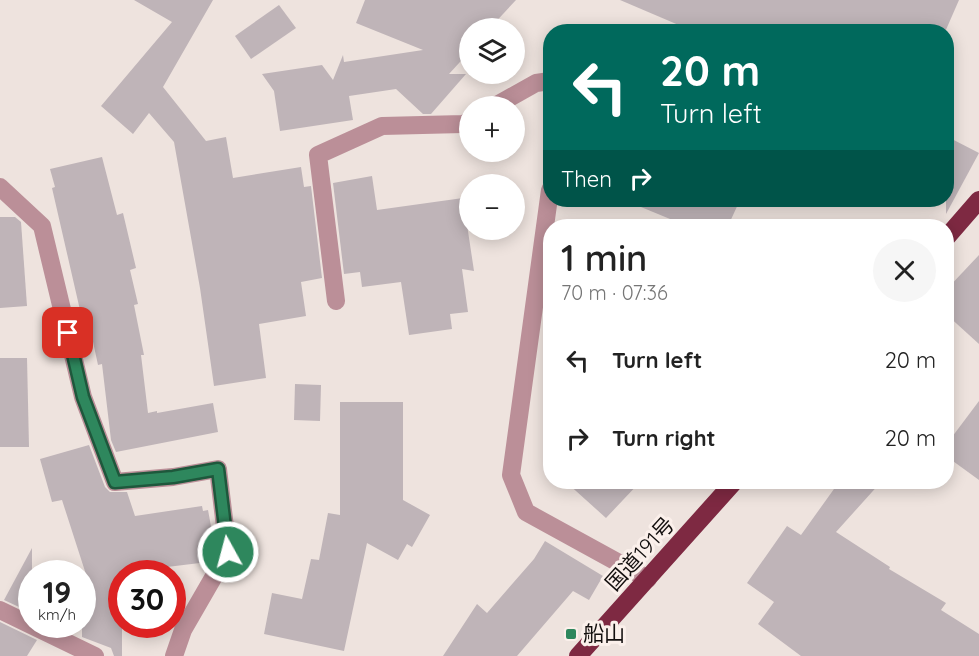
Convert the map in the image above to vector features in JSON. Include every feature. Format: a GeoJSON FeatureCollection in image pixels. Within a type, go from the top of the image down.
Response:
{"type":"FeatureCollection","features":[{"type":"Feature","properties":{"kind":"highway"},"geometry":{"type":"LineString","coordinates":[[954,229],[979,200]]}},
{"type":"Feature","properties":{"kind":"highway","name":"国道191号"},"geometry":{"type":"LineString","coordinates":[[579,656],[728,489]]}},
{"type":"Feature","properties":{"kind":"street"},"geometry":{"type":"LineString","coordinates":[[513,96],[543,82]]}},
{"type":"Feature","properties":{"kind":"street"},"geometry":{"type":"LineString","coordinates":[[336,301],[318,156],[382,126],[459,124]]}},
{"type":"Feature","properties":{"kind":"street"},"geometry":{"type":"LineString","coordinates":[[0,187],[42,225],[83,397],[115,482],[173,477],[218,469],[228,552],[183,630],[174,656]]}},
{"type":"Feature","properties":{"kind":"street"},"geometry":{"type":"LineString","coordinates":[[543,241],[511,475],[526,512],[648,579]]}},
{"type":"Feature","properties":{"kind":"street"},"geometry":{"type":"LineString","coordinates":[[0,610],[95,656]]}},
{"type":"Feature","properties":{"kind":"building"},"geometry":{"type":"Polygon","coordinates":[[[134,0],[213,0],[163,87],[206,141],[226,137],[233,178],[301,167],[304,187],[311,186],[322,278],[301,282],[306,316],[259,324],[266,378],[214,386],[200,288],[174,142],[149,113],[133,134],[101,106],[172,22],[134,0]]]}},
{"type":"Feature","properties":{"kind":"building"},"geometry":{"type":"Polygon","coordinates":[[[365,0],[516,0],[499,18],[459,18],[459,63],[449,74],[459,74],[459,82],[431,114],[423,114],[396,89],[349,96],[353,120],[280,131],[274,91],[262,74],[322,65],[333,80],[343,55],[344,62],[423,50],[356,23],[365,0]]]}},
{"type":"Feature","properties":{"kind":"building"},"geometry":{"type":"Polygon","coordinates":[[[620,0],[959,0],[948,24],[676,24],[620,0]]]}},
{"type":"Feature","properties":{"kind":"building"},"geometry":{"type":"Polygon","coordinates":[[[279,5],[296,28],[251,59],[235,36],[279,5]]]}},
{"type":"Feature","properties":{"kind":"building"},"geometry":{"type":"Polygon","coordinates":[[[954,140],[979,153],[954,199],[954,140]]]}},
{"type":"Feature","properties":{"kind":"building"},"geometry":{"type":"Polygon","coordinates":[[[102,157],[117,215],[123,213],[136,268],[130,270],[138,304],[134,305],[144,355],[141,355],[148,413],[213,403],[218,432],[116,452],[111,440],[102,364],[98,365],[86,309],[80,310],[52,188],[55,187],[50,169],[102,157]]]}},
{"type":"Feature","properties":{"kind":"building"},"geometry":{"type":"Polygon","coordinates":[[[372,176],[377,210],[459,199],[459,240],[469,240],[474,271],[462,269],[468,312],[450,314],[452,329],[409,335],[401,282],[362,287],[360,272],[344,274],[333,183],[372,176]]]}},
{"type":"Feature","properties":{"kind":"building"},"geometry":{"type":"Polygon","coordinates":[[[641,207],[737,207],[731,219],[670,219],[641,207]]]}},
{"type":"Feature","properties":{"kind":"building"},"geometry":{"type":"Polygon","coordinates":[[[0,217],[15,217],[21,222],[27,306],[0,308],[0,217]]]}},
{"type":"Feature","properties":{"kind":"building"},"geometry":{"type":"Polygon","coordinates":[[[979,255],[979,344],[954,321],[954,282],[979,255]]]}},
{"type":"Feature","properties":{"kind":"building"},"geometry":{"type":"Polygon","coordinates":[[[0,358],[27,358],[29,447],[0,447],[0,358]]]}},
{"type":"Feature","properties":{"kind":"building"},"geometry":{"type":"Polygon","coordinates":[[[295,384],[321,385],[320,421],[294,420],[295,384]]]}},
{"type":"Feature","properties":{"kind":"building"},"geometry":{"type":"Polygon","coordinates":[[[979,401],[979,480],[954,462],[954,434],[979,401]]]}},
{"type":"Feature","properties":{"kind":"building"},"geometry":{"type":"Polygon","coordinates":[[[340,402],[403,402],[403,500],[430,515],[412,547],[407,544],[398,560],[367,543],[344,651],[264,634],[272,593],[302,599],[311,559],[319,560],[328,513],[340,515],[340,402]]]}},
{"type":"Feature","properties":{"kind":"building"},"geometry":{"type":"Polygon","coordinates":[[[89,445],[105,487],[110,492],[127,492],[135,516],[202,506],[203,511],[208,510],[215,548],[205,549],[208,562],[186,565],[186,560],[108,560],[108,638],[122,638],[122,656],[114,656],[111,648],[85,638],[96,638],[96,560],[81,560],[62,500],[52,502],[40,459],[89,445]]]}},
{"type":"Feature","properties":{"kind":"building"},"geometry":{"type":"Polygon","coordinates":[[[574,489],[633,489],[606,518],[574,489]]]}},
{"type":"Feature","properties":{"kind":"building"},"geometry":{"type":"Polygon","coordinates":[[[834,489],[875,489],[836,532],[890,567],[889,569],[946,603],[941,610],[979,634],[979,656],[801,656],[758,624],[774,602],[747,583],[787,526],[801,535],[834,489]]]}},
{"type":"Feature","properties":{"kind":"building"},"geometry":{"type":"Polygon","coordinates":[[[545,541],[603,576],[589,600],[573,591],[517,656],[443,656],[477,604],[487,613],[534,559],[545,541]]]}},
{"type":"Feature","properties":{"kind":"building"},"geometry":{"type":"Polygon","coordinates":[[[32,548],[32,560],[26,560],[32,548]]]}},
{"type":"Feature","properties":{"kind":"building"},"geometry":{"type":"Polygon","coordinates":[[[18,574],[18,606],[4,600],[18,574]]]}},
{"type":"Feature","properties":{"kind":"building"},"geometry":{"type":"Polygon","coordinates":[[[0,622],[18,631],[18,638],[37,640],[27,656],[0,656],[0,622]]]}},
{"type":"Feature","properties":{"kind":"place","name":"船山"},"geometry":{"type":"Point","coordinates":[571,634]}},
{"type":"Feature","properties":{"kind":"route"},"geometry":{"type":"LineString","coordinates":[[68,333],[83,397],[115,482],[173,477],[218,469],[228,552]]}}]}
